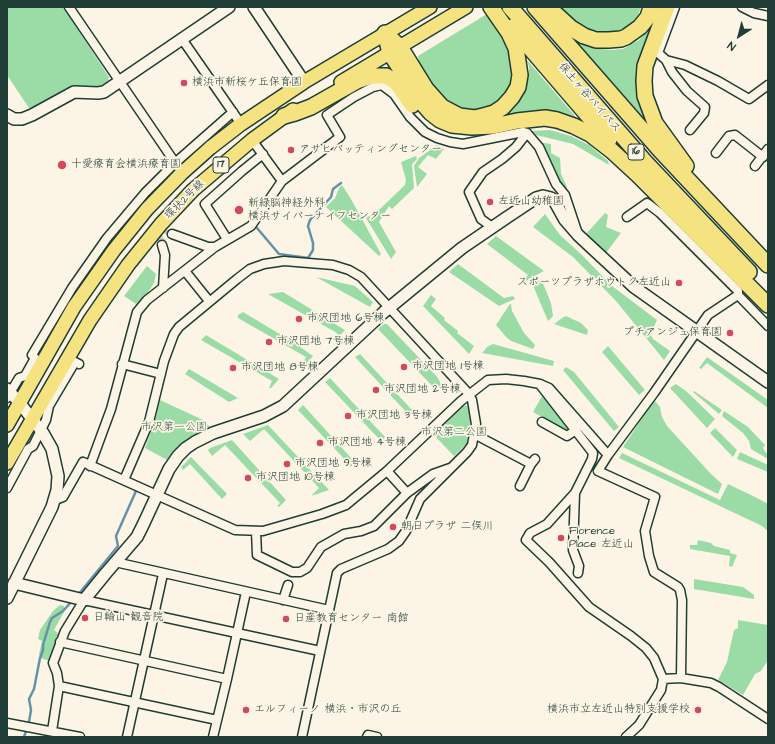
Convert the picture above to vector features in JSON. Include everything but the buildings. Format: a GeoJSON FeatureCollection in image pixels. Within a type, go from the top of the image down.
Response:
{"type":"FeatureCollection","features":[{"type":"Feature","properties":{"kind":"highway"},"geometry":{"type":"LineString","coordinates":[[395,50],[433,98],[442,107],[459,116],[475,118],[494,113],[503,107],[512,97],[518,87],[520,75],[516,48],[509,33],[491,7]]}},
{"type":"Feature","properties":{"kind":"highway"},"geometry":{"type":"LineString","coordinates":[[496,7],[566,90],[661,198]]}},
{"type":"Feature","properties":{"kind":"highway","name":"保土ヶ谷バイパス"},"geometry":{"type":"LineString","coordinates":[[510,7],[645,162],[768,292]]}},
{"type":"Feature","properties":{"kind":"highway","name":"保土ヶ谷バイパス"},"geometry":{"type":"LineString","coordinates":[[534,7],[660,150],[768,265]]}},
{"type":"Feature","properties":{"kind":"highway"},"geometry":{"type":"LineString","coordinates":[[548,7],[571,28],[584,36],[596,40],[621,39],[626,37],[640,27],[648,17],[651,7]]}},
{"type":"Feature","properties":{"kind":"highway"},"geometry":{"type":"LineString","coordinates":[[667,7],[645,66],[645,96],[649,109],[669,143],[694,176],[768,265]]}},
{"type":"Feature","properties":{"kind":"highway"},"geometry":{"type":"LineString","coordinates":[[385,33],[423,104],[431,113],[440,120],[452,125],[472,127],[494,126]]}},
{"type":"Feature","properties":{"kind":"highway"},"geometry":{"type":"LineString","coordinates":[[284,116],[311,107],[357,81],[371,76],[386,76],[396,82],[417,112],[444,131],[467,133],[517,121],[546,118],[574,126],[590,134],[612,151],[768,305]]}},
{"type":"Feature","properties":{"kind":"main road","name":"環状2号線"},"geometry":{"type":"LineString","coordinates":[[7,425],[74,307],[114,250],[179,168],[304,82],[430,7]]}},
{"type":"Feature","properties":{"kind":"main road","name":"環状2号線"},"geometry":{"type":"LineString","coordinates":[[7,463],[90,320],[128,264],[161,224],[193,190],[252,140],[284,116],[466,7]]}},
{"type":"Feature","properties":{"kind":"street"},"geometry":{"type":"LineString","coordinates":[[69,7],[179,168]]}},
{"type":"Feature","properties":{"kind":"street"},"geometry":{"type":"LineString","coordinates":[[7,115],[14,119],[22,119],[74,92],[104,92],[229,7]]}},
{"type":"Feature","properties":{"kind":"street"},"geometry":{"type":"LineString","coordinates":[[254,7],[304,82]]}},
{"type":"Feature","properties":{"kind":"street"},"geometry":{"type":"LineString","coordinates":[[675,7],[658,53],[666,60],[672,72],[687,91],[705,107],[704,113],[690,130]]}},
{"type":"Feature","properties":{"kind":"street"},"geometry":{"type":"LineString","coordinates":[[742,7],[754,13],[760,11],[768,16]]}},
{"type":"Feature","properties":{"kind":"street"},"geometry":{"type":"LineString","coordinates":[[182,39],[241,124]]}},
{"type":"Feature","properties":{"kind":"street"},"geometry":{"type":"LineString","coordinates":[[666,60],[685,65],[718,81],[749,99],[768,85]]}},
{"type":"Feature","properties":{"kind":"street"},"geometry":{"type":"LineString","coordinates":[[55,500],[63,497],[86,464],[111,409],[137,312],[147,300],[215,247],[251,226],[282,181],[340,137],[327,115],[373,86],[382,85],[394,94],[410,117],[425,132],[437,138],[463,144],[523,132],[527,133],[539,147],[556,184],[565,195],[578,235]]}},
{"type":"Feature","properties":{"kind":"street"},"geometry":{"type":"LineString","coordinates":[[7,598],[55,500],[58,476],[52,449],[41,430],[20,402],[8,393],[19,378],[25,376],[35,358],[32,355],[72,288],[127,214],[145,193],[179,168],[233,112]]}},
{"type":"Feature","properties":{"kind":"street"},"geometry":{"type":"LineString","coordinates":[[492,227],[481,219],[469,192],[483,172],[502,160],[516,147],[527,133]]}},
{"type":"Feature","properties":{"kind":"street"},"geometry":{"type":"LineString","coordinates":[[716,153],[729,136],[735,135],[763,157]]}},
{"type":"Feature","properties":{"kind":"street"},"geometry":{"type":"LineString","coordinates":[[252,140],[282,181]]}},
{"type":"Feature","properties":{"kind":"street"},"geometry":{"type":"LineString","coordinates":[[756,166],[768,149]]}},
{"type":"Feature","properties":{"kind":"street"},"geometry":{"type":"LineString","coordinates":[[227,239],[205,204],[242,170],[263,154]]}},
{"type":"Feature","properties":{"kind":"street"},"geometry":{"type":"LineString","coordinates":[[52,731],[59,686],[57,673],[53,663],[65,630],[84,600],[137,537],[172,463],[178,456],[195,442],[213,433],[264,416],[282,406],[390,307],[462,248],[536,198],[543,196],[551,198],[555,202],[565,220],[578,235],[634,287],[768,382]]}},
{"type":"Feature","properties":{"kind":"street"},"geometry":{"type":"LineString","coordinates":[[627,217],[647,204],[660,213],[700,251],[738,291],[738,295],[768,326]]}},
{"type":"Feature","properties":{"kind":"street"},"geometry":{"type":"LineString","coordinates":[[172,234],[208,247],[215,247]]}},
{"type":"Feature","properties":{"kind":"street"},"geometry":{"type":"LineString","coordinates":[[162,245],[164,255],[163,288]]}},
{"type":"Feature","properties":{"kind":"street"},"geometry":{"type":"LineString","coordinates":[[124,480],[149,422],[164,361],[177,330],[186,320],[250,269],[264,264],[284,261],[333,265],[349,270],[361,277],[469,394],[472,400],[476,424],[472,445],[467,452],[420,499],[406,531],[399,541],[388,549],[341,569],[337,573],[302,737]]}},
{"type":"Feature","properties":{"kind":"street"},"geometry":{"type":"LineString","coordinates":[[185,270],[209,301]]}},
{"type":"Feature","properties":{"kind":"street"},"geometry":{"type":"LineString","coordinates":[[681,678],[682,607],[680,590],[678,587],[654,572],[649,556],[645,531],[654,497],[598,471],[708,315],[738,295]]}},
{"type":"Feature","properties":{"kind":"street"},"geometry":{"type":"LineString","coordinates":[[7,488],[28,449],[33,446],[46,420],[49,406],[75,362],[79,364]]}},
{"type":"Feature","properties":{"kind":"street"},"geometry":{"type":"LineString","coordinates":[[122,364],[161,374]]}},
{"type":"Feature","properties":{"kind":"street"},"geometry":{"type":"LineString","coordinates":[[86,464],[235,530],[264,531],[322,514],[346,505],[387,471],[469,394],[488,380],[506,379],[540,384],[549,388],[608,455]]}},
{"type":"Feature","properties":{"kind":"street"},"geometry":{"type":"LineString","coordinates":[[540,384],[593,453],[592,459],[575,493],[547,524],[530,533],[526,540],[574,588],[589,607],[631,636],[646,648],[654,658],[663,678],[661,690],[639,725],[626,737]]}},
{"type":"Feature","properties":{"kind":"street"},"geometry":{"type":"LineString","coordinates":[[542,422],[567,436],[576,430]]}},
{"type":"Feature","properties":{"kind":"street"},"geometry":{"type":"LineString","coordinates":[[474,434],[533,462],[520,486]]}},
{"type":"Feature","properties":{"kind":"street"},"geometry":{"type":"LineString","coordinates":[[256,531],[257,555],[292,572],[295,575],[307,568],[321,547],[344,534],[361,531],[374,526],[407,493],[433,474],[452,467]]}},
{"type":"Feature","properties":{"kind":"street"},"geometry":{"type":"LineString","coordinates":[[387,471],[407,493]]}},
{"type":"Feature","properties":{"kind":"street"},"geometry":{"type":"LineString","coordinates":[[575,493],[573,550],[579,566],[578,573]]}},
{"type":"Feature","properties":{"kind":"street"},"geometry":{"type":"LineString","coordinates":[[115,562],[163,574],[329,610]]}},
{"type":"Feature","properties":{"kind":"street"},"geometry":{"type":"LineString","coordinates":[[127,737],[163,574]]}},
{"type":"Feature","properties":{"kind":"street"},"geometry":{"type":"LineString","coordinates":[[14,583],[154,616],[320,651]]}},
{"type":"Feature","properties":{"kind":"street"},"geometry":{"type":"LineString","coordinates":[[284,600],[288,585]]}},
{"type":"Feature","properties":{"kind":"street"},"geometry":{"type":"LineString","coordinates":[[213,737],[246,592]]}},
{"type":"Feature","properties":{"kind":"street"},"geometry":{"type":"LineString","coordinates":[[60,642],[227,679]]}},
{"type":"Feature","properties":{"kind":"street"},"geometry":{"type":"LineString","coordinates":[[663,678],[681,678],[711,683],[719,686],[768,719]]}},
{"type":"Feature","properties":{"kind":"street"},"geometry":{"type":"LineString","coordinates":[[59,686],[217,720]]}},
{"type":"Feature","properties":{"kind":"street"},"geometry":{"type":"LineString","coordinates":[[7,723],[80,737]]}},
{"type":"Feature","properties":{"kind":"street"},"geometry":{"type":"LineString","coordinates":[[367,737],[368,735],[378,737]]}},
{"type":"Feature","properties":{"kind":"green space"},"geometry":{"type":"Polygon","coordinates":[[[7,7],[63,7],[109,77],[108,81],[99,88],[31,111],[7,75],[7,7]]]}},
{"type":"Feature","properties":{"kind":"green space"},"geometry":{"type":"Polygon","coordinates":[[[559,7],[641,7],[637,19],[628,27],[617,31],[603,32],[589,29],[579,24],[559,7]]]}},
{"type":"Feature","properties":{"kind":"green space"},"geometry":{"type":"Polygon","coordinates":[[[487,14],[502,36],[511,54],[513,72],[512,80],[510,87],[498,104],[470,112],[452,106],[438,95],[420,68],[418,56],[487,14]]]}},
{"type":"Feature","properties":{"kind":"green space"},"geometry":{"type":"Polygon","coordinates":[[[659,14],[638,94],[639,105],[645,117],[644,118],[573,38],[593,48],[612,50],[623,49],[639,40],[652,26],[659,14]]]}},
{"type":"Feature","properties":{"kind":"green space"},"geometry":{"type":"Polygon","coordinates":[[[526,59],[576,117],[561,112],[544,110],[530,111],[510,116],[507,112],[520,100],[529,76],[529,66],[526,59]]]}},
{"type":"Feature","properties":{"kind":"green space"},"geometry":{"type":"Polygon","coordinates":[[[550,130],[571,136],[589,145],[608,161],[609,165],[573,144],[536,135],[532,131],[550,130]]]}},
{"type":"Feature","properties":{"kind":"green space"},"geometry":{"type":"Polygon","coordinates":[[[537,142],[551,144],[551,153],[560,158],[561,174],[567,187],[567,191],[564,193],[537,142]]]}},
{"type":"Feature","properties":{"kind":"green space"},"geometry":{"type":"Polygon","coordinates":[[[437,145],[444,149],[436,159],[428,155],[418,167],[427,174],[417,187],[414,166],[419,158],[437,145]]]}},
{"type":"Feature","properties":{"kind":"green space"},"geometry":{"type":"Polygon","coordinates":[[[416,156],[417,159],[412,164],[414,188],[392,209],[389,206],[379,222],[396,252],[391,259],[366,218],[380,209],[405,185],[406,180],[401,162],[416,156]]]}},
{"type":"Feature","properties":{"kind":"green space"},"geometry":{"type":"Polygon","coordinates":[[[342,185],[381,254],[379,256],[326,207],[335,198],[339,188],[342,185]]]}},
{"type":"Feature","properties":{"kind":"green space"},"geometry":{"type":"Polygon","coordinates":[[[605,213],[608,215],[606,227],[621,233],[606,253],[586,234],[605,213]]]}},
{"type":"Feature","properties":{"kind":"green space"},"geometry":{"type":"Polygon","coordinates":[[[545,214],[560,235],[612,286],[657,320],[651,335],[653,339],[670,351],[664,360],[616,301],[573,257],[533,227],[545,214]]]}},
{"type":"Feature","properties":{"kind":"green space"},"geometry":{"type":"Polygon","coordinates":[[[496,236],[544,271],[522,283],[528,275],[487,244],[496,236]]]}},
{"type":"Feature","properties":{"kind":"green space"},"geometry":{"type":"Polygon","coordinates":[[[458,264],[504,298],[513,296],[515,299],[499,306],[449,272],[458,264]]]}},
{"type":"Feature","properties":{"kind":"green space"},"geometry":{"type":"Polygon","coordinates":[[[147,266],[156,274],[154,283],[148,292],[136,304],[124,296],[147,266]]]}},
{"type":"Feature","properties":{"kind":"green space"},"geometry":{"type":"Polygon","coordinates":[[[316,277],[355,286],[373,302],[370,307],[316,277]]]}},
{"type":"Feature","properties":{"kind":"green space"},"geometry":{"type":"Polygon","coordinates":[[[537,280],[542,281],[551,303],[553,316],[548,321],[532,283],[537,280]]]}},
{"type":"Feature","properties":{"kind":"green space"},"geometry":{"type":"Polygon","coordinates":[[[283,292],[345,330],[337,339],[335,339],[337,333],[268,294],[283,292]]]}},
{"type":"Feature","properties":{"kind":"green space"},"geometry":{"type":"Polygon","coordinates":[[[431,295],[436,299],[431,306],[445,318],[444,320],[458,331],[457,333],[474,346],[469,354],[423,306],[431,295]]]}},
{"type":"Feature","properties":{"kind":"green space"},"geometry":{"type":"Polygon","coordinates":[[[510,304],[512,311],[524,333],[535,345],[533,349],[511,341],[496,325],[510,304]]]}},
{"type":"Feature","properties":{"kind":"green space"},"geometry":{"type":"Polygon","coordinates":[[[243,312],[293,342],[313,356],[305,366],[302,365],[306,357],[238,318],[238,315],[243,312]]]}},
{"type":"Feature","properties":{"kind":"green space"},"geometry":{"type":"Polygon","coordinates":[[[566,316],[581,323],[588,330],[587,335],[554,324],[566,316]]]}},
{"type":"Feature","properties":{"kind":"green space"},"geometry":{"type":"Polygon","coordinates":[[[384,324],[387,324],[438,378],[442,386],[437,391],[378,329],[384,324]]]}},
{"type":"Feature","properties":{"kind":"green space"},"geometry":{"type":"Polygon","coordinates":[[[206,335],[279,379],[271,388],[269,388],[272,381],[201,340],[206,335]]]}},
{"type":"Feature","properties":{"kind":"green space"},"geometry":{"type":"Polygon","coordinates":[[[493,344],[554,361],[553,366],[482,353],[487,347],[493,344]]]}},
{"type":"Feature","properties":{"kind":"green space"},"geometry":{"type":"Polygon","coordinates":[[[608,346],[645,390],[639,395],[602,352],[608,346]]]}},
{"type":"Feature","properties":{"kind":"green space"},"geometry":{"type":"Polygon","coordinates":[[[360,354],[412,410],[408,414],[355,357],[360,354]]]}},
{"type":"Feature","properties":{"kind":"green space"},"geometry":{"type":"Polygon","coordinates":[[[707,357],[768,400],[768,408],[707,363],[701,369],[699,368],[707,357]]]}},
{"type":"Feature","properties":{"kind":"green space"},"geometry":{"type":"Polygon","coordinates":[[[566,367],[574,372],[619,427],[614,431],[563,370],[566,367]]]}},
{"type":"Feature","properties":{"kind":"green space"},"geometry":{"type":"Polygon","coordinates":[[[189,369],[238,398],[229,402],[185,374],[189,369]]]}},
{"type":"Feature","properties":{"kind":"green space"},"geometry":{"type":"Polygon","coordinates":[[[330,378],[385,437],[381,441],[325,382],[330,378]]]}},
{"type":"Feature","properties":{"kind":"green space"},"geometry":{"type":"Polygon","coordinates":[[[676,384],[686,391],[715,419],[707,428],[670,388],[676,384]]]}},
{"type":"Feature","properties":{"kind":"green space"},"geometry":{"type":"Polygon","coordinates":[[[694,391],[722,410],[719,414],[693,392],[694,391]]]}},
{"type":"Feature","properties":{"kind":"green space"},"geometry":{"type":"Polygon","coordinates":[[[542,396],[570,427],[567,431],[533,412],[542,396]]]}},
{"type":"Feature","properties":{"kind":"green space","name":"市沢第一公園"},"geometry":{"type":"Polygon","coordinates":[[[160,400],[203,420],[213,430],[171,462],[145,448],[154,424],[160,400]]]}},
{"type":"Feature","properties":{"kind":"green space"},"geometry":{"type":"Polygon","coordinates":[[[655,401],[660,407],[662,417],[667,426],[722,484],[718,494],[623,447],[655,401]]]}},
{"type":"Feature","properties":{"kind":"green space"},"geometry":{"type":"Polygon","coordinates":[[[303,405],[353,460],[352,467],[298,410],[303,405]]]}},
{"type":"Feature","properties":{"kind":"green space","name":"市沢第二公園"},"geometry":{"type":"Polygon","coordinates":[[[462,405],[469,407],[471,416],[467,443],[454,456],[432,433],[462,405]]]}},
{"type":"Feature","properties":{"kind":"green space"},"geometry":{"type":"Polygon","coordinates":[[[724,411],[748,427],[765,445],[763,448],[766,453],[768,452],[768,459],[751,449],[749,441],[743,433],[722,416],[724,411]]]}},
{"type":"Feature","properties":{"kind":"green space"},"geometry":{"type":"Polygon","coordinates":[[[268,425],[329,490],[311,496],[319,488],[264,429],[250,441],[243,434],[268,425]]]}},
{"type":"Feature","properties":{"kind":"green space"},"geometry":{"type":"Polygon","coordinates":[[[715,428],[737,450],[733,457],[710,433],[715,428]]]}},
{"type":"Feature","properties":{"kind":"green space"},"geometry":{"type":"Polygon","coordinates":[[[232,440],[286,500],[279,507],[277,506],[280,503],[225,445],[212,456],[208,450],[232,440]]]}},
{"type":"Feature","properties":{"kind":"green space"},"geometry":{"type":"Polygon","coordinates":[[[740,452],[768,465],[768,472],[737,459],[740,452]]]}},
{"type":"Feature","properties":{"kind":"green space"},"geometry":{"type":"Polygon","coordinates":[[[622,453],[720,500],[728,484],[759,499],[768,504],[768,531],[762,526],[619,458],[622,453]]]}},
{"type":"Feature","properties":{"kind":"green space"},"geometry":{"type":"Polygon","coordinates":[[[191,457],[227,494],[222,499],[190,464],[183,470],[181,467],[191,457]]]}},
{"type":"Feature","properties":{"kind":"green space"},"geometry":{"type":"Polygon","coordinates":[[[698,540],[730,550],[730,553],[737,555],[732,567],[729,566],[730,556],[690,549],[690,545],[697,545],[698,540]]]}},
{"type":"Feature","properties":{"kind":"green space"},"geometry":{"type":"Polygon","coordinates":[[[694,579],[743,587],[754,595],[754,599],[694,589],[694,579]]]}},
{"type":"Feature","properties":{"kind":"green space"},"geometry":{"type":"Polygon","coordinates":[[[60,605],[64,606],[64,612],[54,630],[59,634],[49,661],[41,658],[39,654],[42,641],[38,639],[40,630],[53,611],[60,605]]]}},
{"type":"Feature","properties":{"kind":"green space"},"geometry":{"type":"Polygon","coordinates":[[[738,620],[768,625],[768,660],[761,671],[755,674],[743,695],[718,680],[727,662],[734,630],[738,628],[738,620]]]}},
{"type":"Feature","properties":{"kind":"waterway"},"geometry":{"type":"LineString","coordinates":[[257,228],[279,254],[308,258],[313,250],[313,243],[308,226],[310,220],[331,197],[333,189],[341,183]]}},
{"type":"Feature","properties":{"kind":"waterway"},"geometry":{"type":"LineString","coordinates":[[77,596],[118,546],[116,536],[136,491]]}},
{"type":"Feature","properties":{"kind":"waterway"},"geometry":{"type":"LineString","coordinates":[[24,737],[31,710],[29,699],[34,689],[43,645],[50,622],[52,618],[63,611],[72,601]]}},
{"type":"Feature","properties":{"kind":"tunnel"},"geometry":{"type":"LineString","coordinates":[[162,245],[162,239],[167,234],[172,234]]}},
{"type":"Feature","properties":{"kind":"place","name":"横浜市新桜ケ丘保育園"},"geometry":{"type":"Point","coordinates":[184,83]}},
{"type":"Feature","properties":{"kind":"place","name":"アサヒバッティングセンター"},"geometry":{"type":"Point","coordinates":[291,150]}},
{"type":"Feature","properties":{"kind":"place","name":"十愛療育会横浜療育園"},"geometry":{"type":"Point","coordinates":[62,165]}},
{"type":"Feature","properties":{"kind":"place","name":"左近山幼稚園"},"geometry":{"type":"Point","coordinates":[490,202]}},
{"type":"Feature","properties":{"kind":"place","name":"新緑脳神経外科 横浜サイバーナイフセンター"},"geometry":{"type":"Point","coordinates":[239,210]}},
{"type":"Feature","properties":{"kind":"place","name":"スポーツプラザホウトク左近山"},"geometry":{"type":"Point","coordinates":[679,283]}},
{"type":"Feature","properties":{"kind":"place","name":"市沢団地 6号棟"},"geometry":{"type":"Point","coordinates":[299,319]}},
{"type":"Feature","properties":{"kind":"place","name":"プチアンジュ保育園"},"geometry":{"type":"Point","coordinates":[730,333]}},
{"type":"Feature","properties":{"kind":"place","name":"市沢団地 7号棟"},"geometry":{"type":"Point","coordinates":[269,342]}},
{"type":"Feature","properties":{"kind":"place","name":"市沢団地 1号棟"},"geometry":{"type":"Point","coordinates":[404,367]}},
{"type":"Feature","properties":{"kind":"place","name":"市沢団地 8号棟"},"geometry":{"type":"Point","coordinates":[233,368]}},
{"type":"Feature","properties":{"kind":"place","name":"市沢団地 2号棟"},"geometry":{"type":"Point","coordinates":[376,390]}},
{"type":"Feature","properties":{"kind":"place","name":"市沢団地 3号棟"},"geometry":{"type":"Point","coordinates":[348,416]}},
{"type":"Feature","properties":{"kind":"place","name":"市沢団地 4号棟"},"geometry":{"type":"Point","coordinates":[320,443]}},
{"type":"Feature","properties":{"kind":"place","name":"市沢団地 9号棟"},"geometry":{"type":"Point","coordinates":[287,464]}},
{"type":"Feature","properties":{"kind":"place","name":"市沢団地 10号棟"},"geometry":{"type":"Point","coordinates":[248,478]}},
{"type":"Feature","properties":{"kind":"place","name":"朝日プラザ 二俣川"},"geometry":{"type":"Point","coordinates":[393,527]}},
{"type":"Feature","properties":{"kind":"place","name":"Florence Place 左近山"},"geometry":{"type":"Point","coordinates":[561,538]}},
{"type":"Feature","properties":{"kind":"place","name":"日輪山 観音院"},"geometry":{"type":"Point","coordinates":[85,618]}},
{"type":"Feature","properties":{"kind":"place","name":"日産教育センター 南館"},"geometry":{"type":"Point","coordinates":[286,619]}},
{"type":"Feature","properties":{"kind":"place","name":"エルフィーノ 横浜・市沢の丘"},"geometry":{"type":"Point","coordinates":[246,710]}},
{"type":"Feature","properties":{"kind":"place","name":"横浜市立左近山特別支援学校"},"geometry":{"type":"Point","coordinates":[698,710]}}]}
